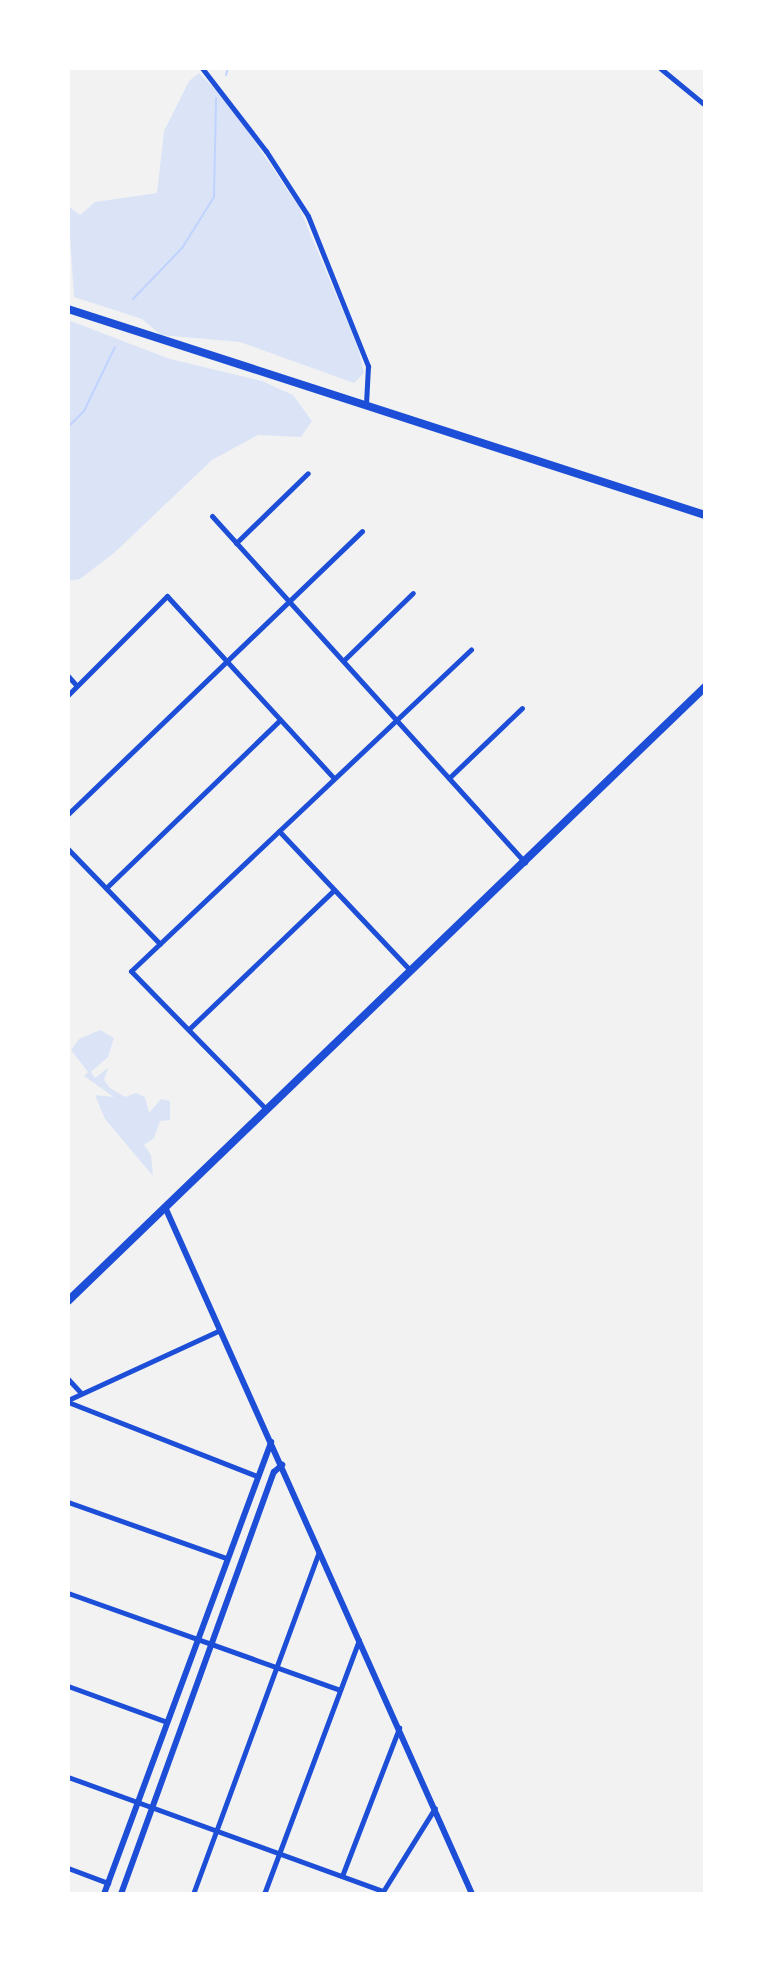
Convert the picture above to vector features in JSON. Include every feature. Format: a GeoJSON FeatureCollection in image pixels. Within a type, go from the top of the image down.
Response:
{"type":"FeatureCollection","features":[{"type":"Feature","properties":{"kind":"highway"},"geometry":{"type":"LineString","coordinates":[[68,309],[704,513]]}},
{"type":"Feature","properties":{"kind":"highway"},"geometry":{"type":"LineString","coordinates":[[68,1301],[705,687]]}},
{"type":"Feature","properties":{"kind":"street"},"geometry":{"type":"LineString","coordinates":[[202,68],[266,151],[308,216],[368,366],[366,404]]}},
{"type":"Feature","properties":{"kind":"street"},"geometry":{"type":"LineString","coordinates":[[660,68],[705,105]]}},
{"type":"Feature","properties":{"kind":"street"},"geometry":{"type":"LineString","coordinates":[[236,543],[308,473]]}},
{"type":"Feature","properties":{"kind":"street"},"geometry":{"type":"LineString","coordinates":[[212,516],[525,863]]}},
{"type":"Feature","properties":{"kind":"street"},"geometry":{"type":"LineString","coordinates":[[68,814],[362,531]]}},
{"type":"Feature","properties":{"kind":"street"},"geometry":{"type":"LineString","coordinates":[[344,660],[413,593]]}},
{"type":"Feature","properties":{"kind":"street"},"geometry":{"type":"LineString","coordinates":[[68,695],[167,596],[334,778]]}},
{"type":"Feature","properties":{"kind":"street"},"geometry":{"type":"LineString","coordinates":[[266,1109],[131,971],[471,649]]}},
{"type":"Feature","properties":{"kind":"street"},"geometry":{"type":"LineString","coordinates":[[68,676],[77,686]]}},
{"type":"Feature","properties":{"kind":"street"},"geometry":{"type":"LineString","coordinates":[[449,778],[522,708]]}},
{"type":"Feature","properties":{"kind":"street"},"geometry":{"type":"LineString","coordinates":[[106,888],[280,720]]}},
{"type":"Feature","properties":{"kind":"street"},"geometry":{"type":"LineString","coordinates":[[279,831],[410,970]]}},
{"type":"Feature","properties":{"kind":"street"},"geometry":{"type":"LineString","coordinates":[[68,849],[160,944]]}},
{"type":"Feature","properties":{"kind":"street"},"geometry":{"type":"LineString","coordinates":[[189,1029],[334,890]]}},
{"type":"Feature","properties":{"kind":"street"},"geometry":{"type":"LineString","coordinates":[[165,1207],[472,1894]]}},
{"type":"Feature","properties":{"kind":"street"},"geometry":{"type":"LineString","coordinates":[[68,1401],[220,1330]]}},
{"type":"Feature","properties":{"kind":"street"},"geometry":{"type":"LineString","coordinates":[[68,1379],[81,1393]]}},
{"type":"Feature","properties":{"kind":"street"},"geometry":{"type":"LineString","coordinates":[[68,1401],[257,1476]]}},
{"type":"Feature","properties":{"kind":"street"},"geometry":{"type":"LineString","coordinates":[[104,1894],[271,1442]]}},
{"type":"Feature","properties":{"kind":"street"},"geometry":{"type":"LineString","coordinates":[[121,1894],[274,1472],[282,1465]]}},
{"type":"Feature","properties":{"kind":"street"},"geometry":{"type":"LineString","coordinates":[[68,1502],[226,1558]]}},
{"type":"Feature","properties":{"kind":"street"},"geometry":{"type":"LineString","coordinates":[[193,1894],[320,1551]]}},
{"type":"Feature","properties":{"kind":"street"},"geometry":{"type":"LineString","coordinates":[[68,1593],[338,1689]]}},
{"type":"Feature","properties":{"kind":"street"},"geometry":{"type":"LineString","coordinates":[[264,1894],[338,1689],[360,1638]]}},
{"type":"Feature","properties":{"kind":"street"},"geometry":{"type":"LineString","coordinates":[[68,1686],[167,1722]]}},
{"type":"Feature","properties":{"kind":"street"},"geometry":{"type":"LineString","coordinates":[[342,1876],[399,1728]]}},
{"type":"Feature","properties":{"kind":"street"},"geometry":{"type":"LineString","coordinates":[[68,1777],[279,1852],[383,1893],[435,1808]]}},
{"type":"Feature","properties":{"kind":"street"},"geometry":{"type":"LineString","coordinates":[[68,1868],[108,1883]]}},
{"type":"Feature","properties":{"kind":"shaded area"},"geometry":{"type":"Polygon","coordinates":[[[199,73],[228,102],[299,207],[358,347],[364,373],[354,383],[240,342],[161,335],[142,319],[74,297],[68,206],[80,215],[95,202],[157,193],[164,131],[189,81],[199,73]]]}},
{"type":"Feature","properties":{"kind":"shaded area"},"geometry":{"type":"Polygon","coordinates":[[[68,320],[170,359],[262,381],[293,395],[312,421],[301,437],[258,435],[212,460],[114,553],[80,579],[68,581],[68,320]]]}},
{"type":"Feature","properties":{"kind":"shaded area"},"geometry":{"type":"Polygon","coordinates":[[[100,1030],[114,1038],[108,1057],[91,1072],[95,1078],[108,1068],[104,1080],[110,1088],[125,1097],[136,1093],[145,1097],[149,1113],[161,1099],[170,1101],[170,1120],[160,1121],[154,1138],[144,1145],[151,1155],[153,1176],[105,1119],[95,1095],[114,1097],[84,1076],[88,1072],[71,1050],[79,1039],[100,1030]]]}},
{"type":"Feature","properties":{"kind":"waterway"},"geometry":{"type":"LineString","coordinates":[[226,75],[228,68]]}},
{"type":"Feature","properties":{"kind":"waterway"},"geometry":{"type":"LineString","coordinates":[[133,299],[182,248],[214,197],[216,98]]}},
{"type":"Feature","properties":{"kind":"waterway"},"geometry":{"type":"LineString","coordinates":[[68,427],[84,411],[115,347]]}}]}
